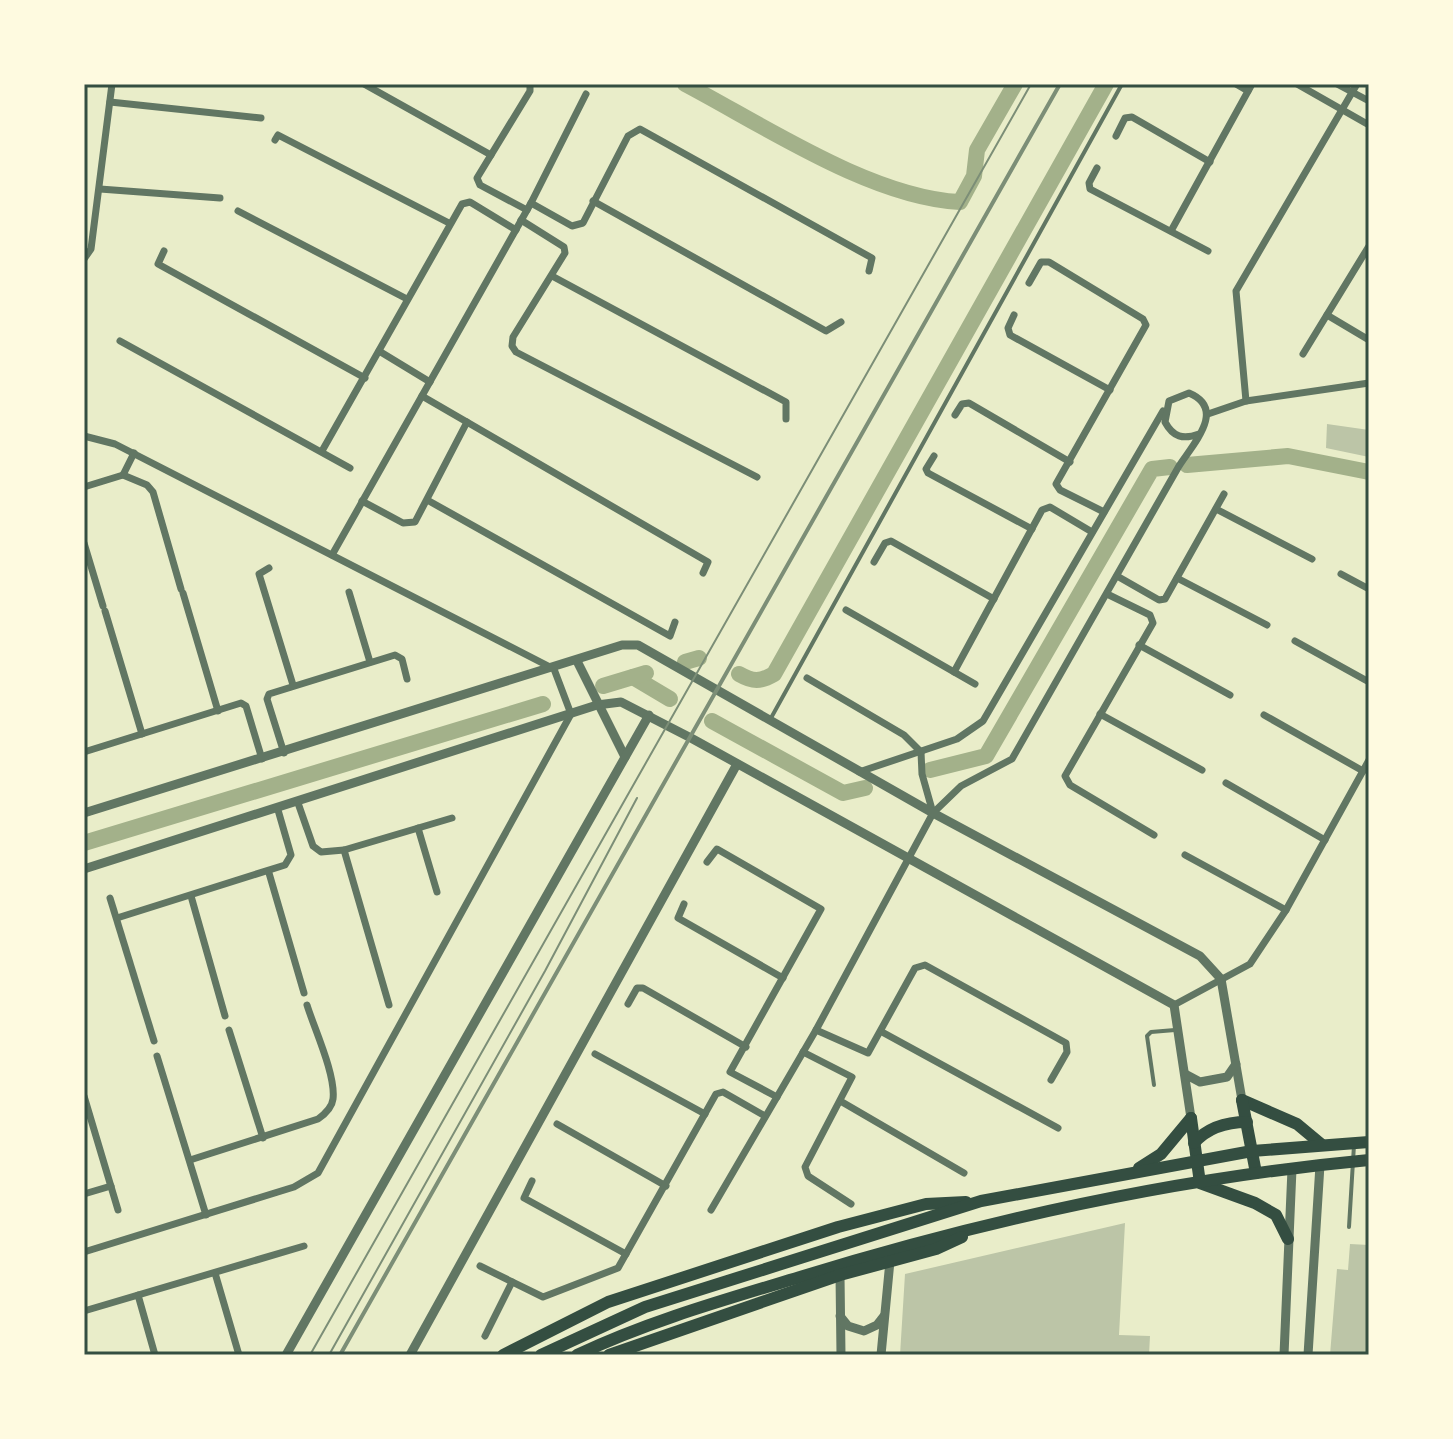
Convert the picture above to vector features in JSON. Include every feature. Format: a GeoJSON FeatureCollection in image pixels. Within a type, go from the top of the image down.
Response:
{"type":"FeatureCollection","features":[{"type":"Feature","properties":{"kind":"main road"},"geometry":{"type":"LineString","coordinates":[[1242,1100],[1256,1173]]}},
{"type":"Feature","properties":{"kind":"main road"},"geometry":{"type":"LineString","coordinates":[[1242,1100],[1297,1124],[1321,1144]]}},
{"type":"Feature","properties":{"kind":"main road"},"geometry":{"type":"LineString","coordinates":[[1191,1118],[1200,1183]]}},
{"type":"Feature","properties":{"kind":"main road"},"geometry":{"type":"LineString","coordinates":[[1131,1173],[1161,1154],[1191,1118]]}},
{"type":"Feature","properties":{"kind":"main road"},"geometry":{"type":"LineString","coordinates":[[1194,1143],[1203,1133],[1218,1126],[1247,1122]]}},
{"type":"Feature","properties":{"kind":"main road"},"geometry":{"type":"LineString","coordinates":[[541,1355],[645,1307],[981,1201],[1252,1151],[1369,1142]]}},
{"type":"Feature","properties":{"kind":"main road"},"geometry":{"type":"LineString","coordinates":[[1320,1165],[1321,1144]]}},
{"type":"Feature","properties":{"kind":"main road"},"geometry":{"type":"LineString","coordinates":[[1291,1146],[1292,1169]]}},
{"type":"Feature","properties":{"kind":"main road"},"geometry":{"type":"LineString","coordinates":[[577,1355],[652,1322],[892,1249],[1065,1206],[1256,1173],[1369,1160]]}},
{"type":"Feature","properties":{"kind":"main road"},"geometry":{"type":"LineString","coordinates":[[1200,1183],[1255,1203],[1276,1215],[1288,1239]]}},
{"type":"Feature","properties":{"kind":"main road"},"geometry":{"type":"LineString","coordinates":[[503,1355],[608,1302],[823,1232],[926,1204],[981,1201]]}},
{"type":"Feature","properties":{"kind":"main road"},"geometry":{"type":"LineString","coordinates":[[609,1355],[840,1275],[936,1249],[987,1226]]}},
{"type":"Feature","properties":{"kind":"street"},"geometry":{"type":"LineString","coordinates":[[84,259],[91,249],[112,84]]}},
{"type":"Feature","properties":{"kind":"street"},"geometry":{"type":"LineString","coordinates":[[364,84],[491,155]]}},
{"type":"Feature","properties":{"kind":"street"},"geometry":{"type":"LineString","coordinates":[[530,84],[530,91],[478,174],[478,183],[575,227],[583,223],[628,136],[636,129],[645,130],[872,258],[869,271]]}},
{"type":"Feature","properties":{"kind":"street"},"geometry":{"type":"LineString","coordinates":[[1171,231],[1250,87],[1236,84]]}},
{"type":"Feature","properties":{"kind":"street"},"geometry":{"type":"LineString","coordinates":[[1297,84],[1369,125]]}},
{"type":"Feature","properties":{"kind":"street"},"geometry":{"type":"LineString","coordinates":[[1337,84],[1354,88],[1369,101]]}},
{"type":"Feature","properties":{"kind":"street"},"geometry":{"type":"LineString","coordinates":[[1246,401],[1236,291],[1354,88]]}},
{"type":"Feature","properties":{"kind":"street"},"geometry":{"type":"LineString","coordinates":[[332,555],[516,230],[586,94]]}},
{"type":"Feature","properties":{"kind":"street"},"geometry":{"type":"LineString","coordinates":[[110,102],[261,118]]}},
{"type":"Feature","properties":{"kind":"street"},"geometry":{"type":"LineString","coordinates":[[1116,136],[1125,118],[1135,118],[1210,162]]}},
{"type":"Feature","properties":{"kind":"street"},"geometry":{"type":"LineString","coordinates":[[275,140],[278,135],[449,223]]}},
{"type":"Feature","properties":{"kind":"street"},"geometry":{"type":"LineString","coordinates":[[1097,168],[1089,183],[1090,189],[1208,251]]}},
{"type":"Feature","properties":{"kind":"street"},"geometry":{"type":"LineString","coordinates":[[100,189],[220,198]]}},
{"type":"Feature","properties":{"kind":"street"},"geometry":{"type":"LineString","coordinates":[[593,201],[826,331],[841,322]]}},
{"type":"Feature","properties":{"kind":"street"},"geometry":{"type":"LineString","coordinates":[[322,451],[462,204],[468,202],[516,230]]}},
{"type":"Feature","properties":{"kind":"street"},"geometry":{"type":"LineString","coordinates":[[238,211],[407,299]]}},
{"type":"Feature","properties":{"kind":"street"},"geometry":{"type":"LineString","coordinates":[[521,220],[564,247],[565,255],[513,337],[512,346],[522,356],[757,477]]}},
{"type":"Feature","properties":{"kind":"street"},"geometry":{"type":"LineString","coordinates":[[1303,354],[1369,248]]}},
{"type":"Feature","properties":{"kind":"street"},"geometry":{"type":"LineString","coordinates":[[164,251],[158,264],[365,378]]}},
{"type":"Feature","properties":{"kind":"street"},"geometry":{"type":"LineString","coordinates":[[1029,283],[1041,262],[1047,261],[1143,319],[1146,325],[1056,487],[1104,512]]}},
{"type":"Feature","properties":{"kind":"street"},"geometry":{"type":"LineString","coordinates":[[552,276],[786,402],[786,419]]}},
{"type":"Feature","properties":{"kind":"street"},"geometry":{"type":"LineString","coordinates":[[1014,315],[1008,328],[1010,335],[1110,390]]}},
{"type":"Feature","properties":{"kind":"street"},"geometry":{"type":"LineString","coordinates":[[1327,315],[1369,340]]}},
{"type":"Feature","properties":{"kind":"street"},"geometry":{"type":"LineString","coordinates":[[120,341],[350,468]]}},
{"type":"Feature","properties":{"kind":"street"},"geometry":{"type":"LineString","coordinates":[[379,351],[430,382]]}},
{"type":"Feature","properties":{"kind":"street"},"geometry":{"type":"LineString","coordinates":[[1208,414],[1246,401],[1369,383]]}},
{"type":"Feature","properties":{"kind":"street"},"geometry":{"type":"LineString","coordinates":[[711,1210],[816,1030],[933,813],[961,786],[1012,759],[1207,425],[1208,414],[1200,398],[1189,393],[1178,395],[1165,409],[983,721],[967,735],[859,772]]}},
{"type":"Feature","properties":{"kind":"street"},"geometry":{"type":"LineString","coordinates":[[422,396],[708,562],[703,573]]}},
{"type":"Feature","properties":{"kind":"street"},"geometry":{"type":"LineString","coordinates":[[955,415],[962,404],[969,403],[1070,462]]}},
{"type":"Feature","properties":{"kind":"street"},"geometry":{"type":"LineString","coordinates":[[1165,409],[1165,422],[1170,431],[1187,438],[1199,434]]}},
{"type":"Feature","properties":{"kind":"street"},"geometry":{"type":"LineString","coordinates":[[362,501],[407,524],[415,522],[429,501],[467,422]]}},
{"type":"Feature","properties":{"kind":"street"},"geometry":{"type":"LineString","coordinates":[[84,436],[115,444],[134,453],[554,669],[571,714],[318,1173],[303,1184],[84,1252]]}},
{"type":"Feature","properties":{"kind":"street"},"geometry":{"type":"LineString","coordinates":[[123,475],[134,453]]}},
{"type":"Feature","properties":{"kind":"street"},"geometry":{"type":"LineString","coordinates":[[934,456],[926,469],[928,473],[1032,529]]}},
{"type":"Feature","properties":{"kind":"street"},"geometry":{"type":"LineString","coordinates":[[84,487],[123,475],[147,485],[153,492],[218,711]]}},
{"type":"Feature","properties":{"kind":"street"},"geometry":{"type":"LineString","coordinates":[[1117,576],[1163,600],[1224,494]]}},
{"type":"Feature","properties":{"kind":"street"},"geometry":{"type":"LineString","coordinates":[[429,501],[670,636],[675,622]]}},
{"type":"Feature","properties":{"kind":"street"},"geometry":{"type":"LineString","coordinates":[[954,672],[1047,507],[1092,532]]}},
{"type":"Feature","properties":{"kind":"street"},"geometry":{"type":"LineString","coordinates":[[1216,509],[1312,559]]}},
{"type":"Feature","properties":{"kind":"street"},"geometry":{"type":"LineString","coordinates":[[874,562],[885,543],[891,541],[994,599]]}},
{"type":"Feature","properties":{"kind":"street"},"geometry":{"type":"LineString","coordinates":[[84,543],[142,734]]}},
{"type":"Feature","properties":{"kind":"street"},"geometry":{"type":"LineString","coordinates":[[269,568],[259,574],[293,685]]}},
{"type":"Feature","properties":{"kind":"street"},"geometry":{"type":"LineString","coordinates":[[1341,574],[1369,589]]}},
{"type":"Feature","properties":{"kind":"street"},"geometry":{"type":"LineString","coordinates":[[1177,578],[1267,625]]}},
{"type":"Feature","properties":{"kind":"street"},"geometry":{"type":"LineString","coordinates":[[349,592],[370,662]]}},
{"type":"Feature","properties":{"kind":"street"},"geometry":{"type":"LineString","coordinates":[[1107,594],[1152,617],[1151,626],[1066,771],[1066,781],[1154,835]]}},
{"type":"Feature","properties":{"kind":"street"},"geometry":{"type":"LineString","coordinates":[[846,610],[975,684]]}},
{"type":"Feature","properties":{"kind":"street"},"geometry":{"type":"LineString","coordinates":[[1295,641],[1369,682]]}},
{"type":"Feature","properties":{"kind":"street"},"geometry":{"type":"LineString","coordinates":[[84,813],[554,669],[622,645],[638,645],[933,813],[1200,956],[1221,979],[1242,1100]]}},
{"type":"Feature","properties":{"kind":"street"},"geometry":{"type":"LineString","coordinates":[[1139,645],[1230,695]]}},
{"type":"Feature","properties":{"kind":"street"},"geometry":{"type":"LineString","coordinates":[[284,753],[267,696],[293,685],[400,656],[407,679]]}},
{"type":"Feature","properties":{"kind":"street"},"geometry":{"type":"LineString","coordinates":[[577,661],[625,757]]}},
{"type":"Feature","properties":{"kind":"street"},"geometry":{"type":"LineString","coordinates":[[807,678],[904,735],[921,752],[922,774],[933,813]]}},
{"type":"Feature","properties":{"kind":"street"},"geometry":{"type":"LineString","coordinates":[[84,869],[278,810],[597,705],[621,702],[1174,1005]]}},
{"type":"Feature","properties":{"kind":"street"},"geometry":{"type":"LineString","coordinates":[[84,752],[244,704],[262,759]]}},
{"type":"Feature","properties":{"kind":"street"},"geometry":{"type":"LineString","coordinates":[[1100,714],[1202,770]]}},
{"type":"Feature","properties":{"kind":"street"},"geometry":{"type":"LineString","coordinates":[[286,1355],[649,715]]}},
{"type":"Feature","properties":{"kind":"street"},"geometry":{"type":"LineString","coordinates":[[1264,715],[1363,771]]}},
{"type":"Feature","properties":{"kind":"street"},"geometry":{"type":"LineString","coordinates":[[1174,1005],[1250,964],[1286,910],[1369,760]]}},
{"type":"Feature","properties":{"kind":"street"},"geometry":{"type":"LineString","coordinates":[[410,1355],[737,764]]}},
{"type":"Feature","properties":{"kind":"street"},"geometry":{"type":"LineString","coordinates":[[1226,783],[1325,840]]}},
{"type":"Feature","properties":{"kind":"street"},"geometry":{"type":"LineString","coordinates":[[298,803],[314,849],[325,853],[452,818]]}},
{"type":"Feature","properties":{"kind":"street"},"geometry":{"type":"LineString","coordinates":[[117,918],[269,873],[291,860],[278,810]]}},
{"type":"Feature","properties":{"kind":"street"},"geometry":{"type":"LineString","coordinates":[[418,828],[437,892]]}},
{"type":"Feature","properties":{"kind":"street"},"geometry":{"type":"LineString","coordinates":[[707,862],[717,849],[821,909],[731,1075],[777,1097]]}},
{"type":"Feature","properties":{"kind":"street"},"geometry":{"type":"LineString","coordinates":[[344,850],[389,1005]]}},
{"type":"Feature","properties":{"kind":"street"},"geometry":{"type":"LineString","coordinates":[[1185,855],[1286,910]]}},
{"type":"Feature","properties":{"kind":"street"},"geometry":{"type":"LineString","coordinates":[[269,873],[304,993]]}},
{"type":"Feature","properties":{"kind":"street"},"geometry":{"type":"LineString","coordinates":[[191,896],[225,1016]]}},
{"type":"Feature","properties":{"kind":"street"},"geometry":{"type":"LineString","coordinates":[[110,898],[154,1041]]}},
{"type":"Feature","properties":{"kind":"street"},"geometry":{"type":"LineString","coordinates":[[684,904],[678,918],[783,978]]}},
{"type":"Feature","properties":{"kind":"street"},"geometry":{"type":"LineString","coordinates":[[816,1030],[864,1054],[882,1032],[918,965],[925,965],[1066,1043],[1067,1052],[1051,1080]]}},
{"type":"Feature","properties":{"kind":"street"},"geometry":{"type":"LineString","coordinates":[[628,1004],[637,988],[643,988],[746,1047]]}},
{"type":"Feature","properties":{"kind":"street"},"geometry":{"type":"LineString","coordinates":[[190,1160],[318,1119],[330,1108],[333,1095],[307,1005]]}},
{"type":"Feature","properties":{"kind":"street"},"geometry":{"type":"LineString","coordinates":[[1174,1005],[1191,1118]]}},
{"type":"Feature","properties":{"kind":"street"},"geometry":{"type":"LineString","coordinates":[[229,1030],[263,1138]]}},
{"type":"Feature","properties":{"kind":"street"},"geometry":{"type":"LineString","coordinates":[[882,1032],[1058,1128]]}},
{"type":"Feature","properties":{"kind":"street"},"geometry":{"type":"LineString","coordinates":[[803,1052],[852,1079],[805,1171],[851,1204]]}},
{"type":"Feature","properties":{"kind":"street"},"geometry":{"type":"LineString","coordinates":[[595,1054],[705,1114]]}},
{"type":"Feature","properties":{"kind":"street"},"geometry":{"type":"LineString","coordinates":[[157,1056],[206,1215]]}},
{"type":"Feature","properties":{"kind":"street"},"geometry":{"type":"LineString","coordinates":[[1185,1074],[1195,1081],[1227,1077],[1236,1064]]}},
{"type":"Feature","properties":{"kind":"street"},"geometry":{"type":"LineString","coordinates":[[480,1266],[547,1296],[618,1268],[716,1094],[723,1092],[765,1116]]}},
{"type":"Feature","properties":{"kind":"street"},"geometry":{"type":"LineString","coordinates":[[84,1096],[118,1210]]}},
{"type":"Feature","properties":{"kind":"street"},"geometry":{"type":"LineString","coordinates":[[842,1102],[964,1173]]}},
{"type":"Feature","properties":{"kind":"street"},"geometry":{"type":"LineString","coordinates":[[557,1124],[666,1186]]}},
{"type":"Feature","properties":{"kind":"street"},"geometry":{"type":"LineString","coordinates":[[1308,1355],[1320,1165]]}},
{"type":"Feature","properties":{"kind":"street"},"geometry":{"type":"LineString","coordinates":[[1284,1355],[1292,1169]]}},
{"type":"Feature","properties":{"kind":"street"},"geometry":{"type":"LineString","coordinates":[[532,1181],[524,1198],[626,1254]]}},
{"type":"Feature","properties":{"kind":"street"},"geometry":{"type":"LineString","coordinates":[[84,1194],[111,1186]]}},
{"type":"Feature","properties":{"kind":"street"},"geometry":{"type":"LineString","coordinates":[[84,1311],[304,1246]]}},
{"type":"Feature","properties":{"kind":"street"},"geometry":{"type":"LineString","coordinates":[[881,1355],[890,1261]]}},
{"type":"Feature","properties":{"kind":"street"},"geometry":{"type":"LineString","coordinates":[[215,1273],[239,1355]]}},
{"type":"Feature","properties":{"kind":"street"},"geometry":{"type":"LineString","coordinates":[[840,1275],[841,1355]]}},
{"type":"Feature","properties":{"kind":"street"},"geometry":{"type":"LineString","coordinates":[[485,1336],[512,1282]]}},
{"type":"Feature","properties":{"kind":"street"},"geometry":{"type":"LineString","coordinates":[[138,1295],[155,1355]]}},
{"type":"Feature","properties":{"kind":"street"},"geometry":{"type":"LineString","coordinates":[[840,1316],[848,1326],[864,1331],[877,1325],[884,1316]]}},
{"type":"Feature","properties":{"kind":"lane"},"geometry":{"type":"LineString","coordinates":[[770,720],[1122,84]]}},
{"type":"Feature","properties":{"kind":"lane"},"geometry":{"type":"LineString","coordinates":[[1154,1085],[1147,1036],[1151,1032],[1178,1030]]}},
{"type":"Feature","properties":{"kind":"lane"},"geometry":{"type":"LineString","coordinates":[[1349,1227],[1354,1143]]}},
{"type":"Feature","properties":{"kind":"building"},"geometry":{"type":"Polygon","coordinates":[[[1327,424],[1369,430],[1369,457],[1326,448],[1327,424]]]}},
{"type":"Feature","properties":{"kind":"building"},"geometry":{"type":"Polygon","coordinates":[[[1125,1223],[1119,1335],[1150,1336],[1149,1355],[900,1355],[905,1274],[1125,1223]]]}},
{"type":"Feature","properties":{"kind":"building"},"geometry":{"type":"Polygon","coordinates":[[[1350,1244],[1369,1245],[1369,1355],[1330,1355],[1337,1269],[1348,1270],[1350,1244]]]}},
{"type":"Feature","properties":{"kind":"waterway"},"geometry":{"type":"LineString","coordinates":[[685,84],[855,174],[891,188],[960,202],[974,176],[977,150],[1015,84]]}},
{"type":"Feature","properties":{"kind":"waterway"},"geometry":{"type":"LineString","coordinates":[[739,674],[756,680],[774,674],[1106,84]]}},
{"type":"Feature","properties":{"kind":"waterway"},"geometry":{"type":"LineString","coordinates":[[1187,465],[1288,456],[1369,472]]}},
{"type":"Feature","properties":{"kind":"waterway"},"geometry":{"type":"LineString","coordinates":[[930,770],[986,756],[1152,469],[1170,467]]}},
{"type":"Feature","properties":{"kind":"waterway"},"geometry":{"type":"LineString","coordinates":[[685,662],[699,658]]}},
{"type":"Feature","properties":{"kind":"waterway"},"geometry":{"type":"LineString","coordinates":[[603,686],[646,673]]}},
{"type":"Feature","properties":{"kind":"waterway"},"geometry":{"type":"LineString","coordinates":[[633,677],[670,699]]}},
{"type":"Feature","properties":{"kind":"waterway"},"geometry":{"type":"LineString","coordinates":[[84,843],[543,704]]}},
{"type":"Feature","properties":{"kind":"waterway"},"geometry":{"type":"LineString","coordinates":[[712,721],[843,793],[865,788]]}},
{"type":"Feature","properties":{"kind":"tram line"},"geometry":{"type":"LineString","coordinates":[[310,1355],[1031,84]]}},
{"type":"Feature","properties":{"kind":"tram line"},"geometry":{"type":"LineString","coordinates":[[329,1355],[545,971],[637,798]]}},
{"type":"Feature","properties":{"kind":"railway"},"geometry":{"type":"LineString","coordinates":[[340,1355],[1060,84]]}}]}
